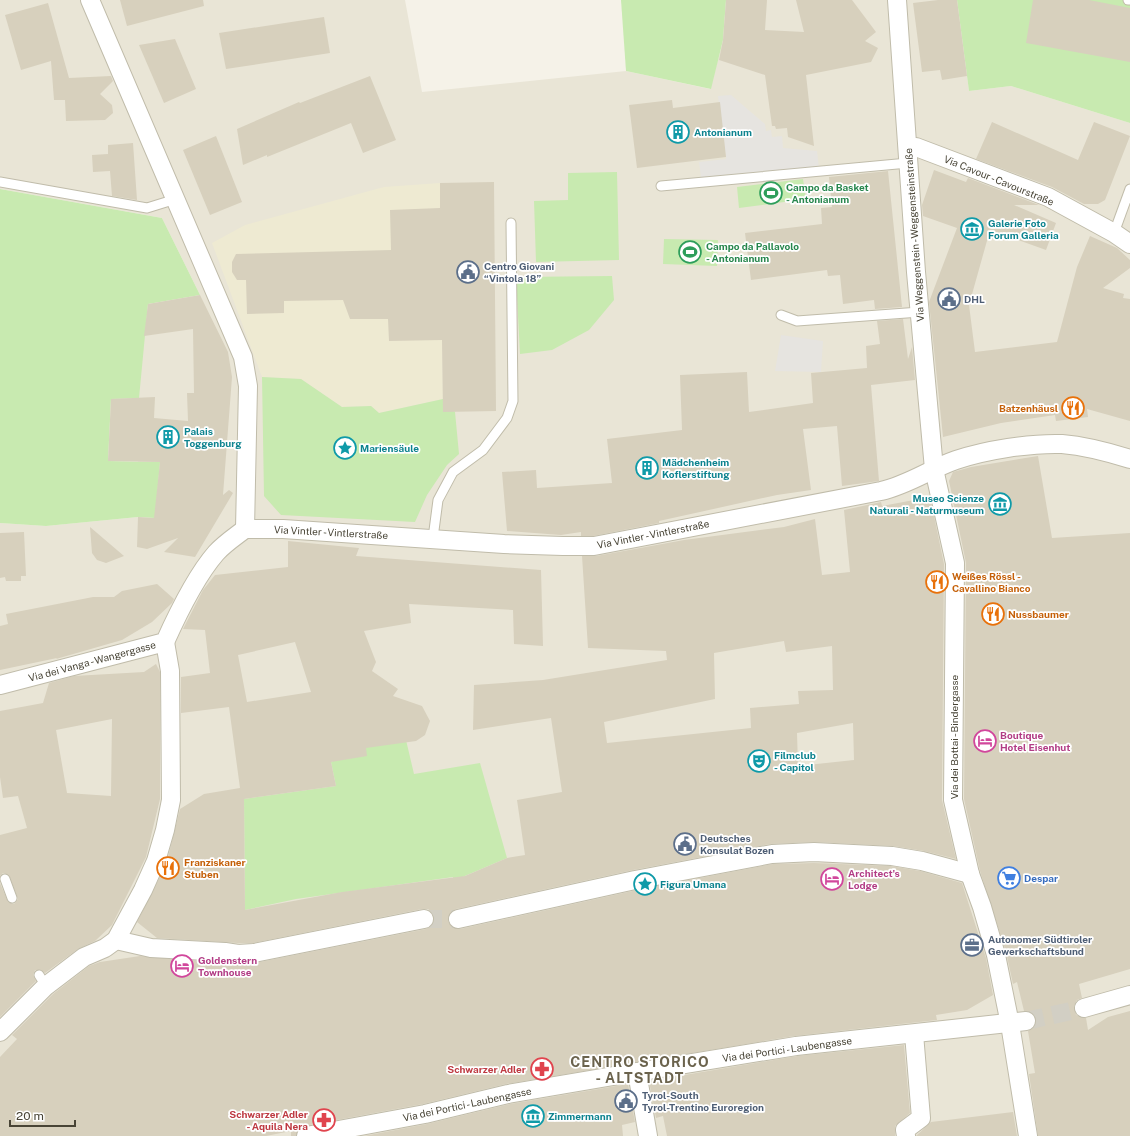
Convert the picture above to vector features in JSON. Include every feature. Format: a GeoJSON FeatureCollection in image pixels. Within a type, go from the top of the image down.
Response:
{"type":"FeatureCollection","features":[{"type":"Feature","properties":{"kind":"street"},"geometry":{"type":"LineString","coordinates":[[90,0],[243,357],[248,386],[245,529]]}},
{"type":"Feature","properties":{"kind":"street","name":"Via Weggenstein - Weggensteinstraße"},"geometry":{"type":"LineString","coordinates":[[898,0],[920,312],[934,469]]}},
{"type":"Feature","properties":{"kind":"street","name":"Via Cavour - Cavourstraße"},"geometry":{"type":"LineString","coordinates":[[908,155],[916,147],[1048,197],[1114,233],[1130,244]]}},
{"type":"Feature","properties":{"kind":"street","name":"Via Vintler - Vintlerstraße"},"geometry":{"type":"LineString","coordinates":[[245,529],[284,529],[504,544],[594,546],[887,490],[899,487],[934,469],[956,460],[979,454],[1061,444],[1094,449],[1130,459]]}},
{"type":"Feature","properties":{"kind":"street","name":"Via dei Bottai - Bindergasse"},"geometry":{"type":"LineString","coordinates":[[934,469],[955,563],[953,800],[970,874],[1018,1023],[1024,1110],[1028,1136]]}},
{"type":"Feature","properties":{"kind":"street","name":"Via dei Vanga - Wangergasse"},"geometry":{"type":"LineString","coordinates":[[0,685],[165,642],[188,596],[216,552],[245,529]]}},
{"type":"Feature","properties":{"kind":"street"},"geometry":{"type":"LineString","coordinates":[[0,1032],[42,980],[104,948],[116,940],[143,890],[156,861],[165,830],[171,800],[170,671],[165,642]]}},
{"type":"Feature","properties":{"kind":"street"},"geometry":{"type":"LineString","coordinates":[[458,919],[635,880],[772,854],[814,852],[892,856],[922,861],[970,874]]}},
{"type":"Feature","properties":{"kind":"street"},"geometry":{"type":"LineString","coordinates":[[116,940],[151,948],[238,954],[254,953],[424,919]]}},
{"type":"Feature","properties":{"kind":"street"},"geometry":{"type":"LineString","coordinates":[[1084,1008],[1130,995]]}},
{"type":"Feature","properties":{"kind":"street","name":"Via dei Portici - Laubengasse"},"geometry":{"type":"LineString","coordinates":[[306,1136],[426,1114],[508,1094],[796,1046],[1018,1023]]}},
{"type":"Feature","properties":{"kind":"street"},"geometry":{"type":"LineString","coordinates":[[906,1136],[905,1130],[921,1118],[914,1034]]}},
{"type":"Feature","properties":{"kind":"street"},"geometry":{"type":"LineString","coordinates":[[637,1072],[648,1136]]}},
{"type":"Feature","properties":{"kind":"lane"},"geometry":{"type":"LineString","coordinates":[[661,186],[908,155]]}},
{"type":"Feature","properties":{"kind":"lane"},"geometry":{"type":"LineString","coordinates":[[0,182],[147,208],[176,199]]}},
{"type":"Feature","properties":{"kind":"lane"},"geometry":{"type":"LineString","coordinates":[[1114,233],[1130,190]]}},
{"type":"Feature","properties":{"kind":"lane"},"geometry":{"type":"LineString","coordinates":[[433,538],[438,500],[453,472],[483,450],[507,418],[513,402],[511,223]]}},
{"type":"Feature","properties":{"kind":"lane"},"geometry":{"type":"LineString","coordinates":[[781,315],[797,321],[920,312]]}},
{"type":"Feature","properties":{"kind":"lane"},"geometry":{"type":"LineString","coordinates":[[5,879],[12,898]]}},
{"type":"Feature","properties":{"kind":"shaded area"},"geometry":{"type":"Polygon","coordinates":[[[0,0],[405,0],[422,92],[626,71],[710,89],[723,40],[726,0],[957,0],[969,91],[1011,86],[1130,123],[1130,1136],[0,1136],[0,523],[46,526],[138,517],[155,518],[138,461],[108,461],[111,399],[144,336],[148,304],[200,295],[162,218],[0,189],[0,0]]]}},
{"type":"Feature","properties":{"kind":"shaded area"},"geometry":{"type":"Polygon","coordinates":[[[731,95],[765,124],[766,131],[771,130],[772,137],[782,136],[783,148],[817,151],[819,168],[701,178],[699,162],[726,159],[718,96],[731,95]]]}},
{"type":"Feature","properties":{"kind":"shaded area"},"geometry":{"type":"Polygon","coordinates":[[[440,183],[443,399],[379,413],[371,406],[342,407],[301,379],[262,377],[212,243],[245,225],[384,187],[440,183]]]}},
{"type":"Feature","properties":{"kind":"shaded area"},"geometry":{"type":"Polygon","coordinates":[[[781,335],[823,341],[821,372],[775,371],[781,335]]]}},
{"type":"Feature","properties":{"kind":"green space"},"geometry":{"type":"Polygon","coordinates":[[[621,0],[726,0],[723,40],[711,89],[626,71],[621,0]]]}},
{"type":"Feature","properties":{"kind":"green space"},"geometry":{"type":"Polygon","coordinates":[[[957,0],[1130,0],[1130,123],[1011,86],[969,91],[957,0]]]}},
{"type":"Feature","properties":{"kind":"green space"},"geometry":{"type":"Polygon","coordinates":[[[617,172],[619,260],[536,262],[534,201],[568,200],[568,173],[617,172]]]}},
{"type":"Feature","properties":{"kind":"green space","name":"Campo da Basket - Antonianum"},"geometry":{"type":"Polygon","coordinates":[[[803,179],[806,199],[739,208],[737,187],[803,179]]]}},
{"type":"Feature","properties":{"kind":"green space"},"geometry":{"type":"Polygon","coordinates":[[[0,189],[162,218],[200,295],[148,304],[139,398],[111,399],[108,461],[160,462],[155,518],[138,517],[46,526],[0,523],[0,189]]]}},
{"type":"Feature","properties":{"kind":"green space","name":"Campo da Pallavolo - Antonianum"},"geometry":{"type":"Polygon","coordinates":[[[664,239],[718,240],[717,266],[663,264],[664,239]]]}},
{"type":"Feature","properties":{"kind":"green space"},"geometry":{"type":"Polygon","coordinates":[[[612,276],[614,300],[589,330],[552,350],[520,354],[516,277],[612,276]]]}},
{"type":"Feature","properties":{"kind":"green space"},"geometry":{"type":"Polygon","coordinates":[[[262,377],[301,379],[342,407],[371,406],[379,413],[443,399],[455,412],[459,454],[447,465],[427,495],[415,522],[281,515],[264,496],[262,377]]]}},
{"type":"Feature","properties":{"kind":"green space"},"geometry":{"type":"Polygon","coordinates":[[[406,740],[414,774],[480,763],[507,858],[453,881],[453,877],[296,899],[245,910],[244,799],[336,786],[331,762],[365,746],[406,740]]]}},
{"type":"Feature","properties":{"kind":"building"},"geometry":{"type":"Polygon","coordinates":[[[120,0],[203,0],[204,6],[127,26],[120,0]]]}},
{"type":"Feature","properties":{"kind":"building"},"geometry":{"type":"Polygon","coordinates":[[[726,0],[767,0],[765,30],[804,32],[796,0],[852,0],[876,32],[865,41],[878,48],[871,62],[806,75],[814,146],[788,137],[787,128],[776,129],[775,126],[772,126],[765,75],[719,60],[723,40],[726,0]]]}},
{"type":"Feature","properties":{"kind":"building"},"geometry":{"type":"Polygon","coordinates":[[[938,0],[957,0],[967,76],[942,80],[940,70],[922,72],[913,3],[938,0]]]}},
{"type":"Feature","properties":{"kind":"building"},"geometry":{"type":"Polygon","coordinates":[[[1033,0],[1089,0],[1130,8],[1130,62],[1026,43],[1033,0]]]}},
{"type":"Feature","properties":{"kind":"building"},"geometry":{"type":"Polygon","coordinates":[[[48,3],[69,78],[111,76],[113,81],[100,94],[112,105],[113,113],[105,120],[66,121],[65,100],[54,100],[51,61],[21,70],[5,15],[48,3]]]}},
{"type":"Feature","properties":{"kind":"building"},"geometry":{"type":"Polygon","coordinates":[[[324,17],[330,53],[226,69],[219,33],[324,17]]]}},
{"type":"Feature","properties":{"kind":"building"},"geometry":{"type":"Polygon","coordinates":[[[175,39],[196,89],[164,103],[139,45],[175,39]]]}},
{"type":"Feature","properties":{"kind":"building"},"geometry":{"type":"Polygon","coordinates":[[[370,76],[396,140],[363,153],[351,123],[267,157],[267,155],[243,165],[237,129],[299,102],[300,103],[370,76]]]}},
{"type":"Feature","properties":{"kind":"building","name":"Antonianum"},"geometry":{"type":"Polygon","coordinates":[[[672,100],[673,108],[720,102],[726,157],[637,168],[629,105],[672,100]]]}},
{"type":"Feature","properties":{"kind":"building"},"geometry":{"type":"Polygon","coordinates":[[[992,122],[1078,160],[1094,122],[1130,136],[1105,200],[1098,204],[1084,204],[1052,187],[976,159],[992,122]]]}},
{"type":"Feature","properties":{"kind":"building"},"geometry":{"type":"Polygon","coordinates":[[[216,136],[242,202],[210,215],[183,150],[216,136]]]}},
{"type":"Feature","properties":{"kind":"building"},"geometry":{"type":"Polygon","coordinates":[[[133,143],[137,200],[112,196],[110,171],[93,172],[92,155],[108,154],[108,145],[133,143]]]}},
{"type":"Feature","properties":{"kind":"building"},"geometry":{"type":"Polygon","coordinates":[[[934,170],[966,182],[968,178],[1039,205],[1014,205],[1056,223],[1046,250],[990,230],[969,305],[975,352],[1057,342],[1077,267],[1090,236],[1117,248],[1130,260],[1130,268],[1103,288],[1124,294],[1123,298],[1130,299],[1130,421],[1087,409],[1088,417],[1056,421],[1055,415],[1001,423],[943,437],[929,302],[957,228],[923,216],[922,205],[934,170]]]}},
{"type":"Feature","properties":{"kind":"building"},"geometry":{"type":"Polygon","coordinates":[[[888,171],[902,307],[875,309],[874,300],[843,304],[840,275],[828,276],[827,270],[751,280],[745,233],[822,224],[821,208],[832,207],[829,177],[888,171]]]}},
{"type":"Feature","properties":{"kind":"building"},"geometry":{"type":"Polygon","coordinates":[[[494,182],[496,411],[443,412],[442,340],[389,341],[388,319],[350,319],[343,300],[284,301],[284,313],[247,314],[246,280],[237,280],[232,272],[232,262],[236,254],[391,250],[390,210],[440,208],[440,183],[494,182]]]}},
{"type":"Feature","properties":{"kind":"building"},"geometry":{"type":"Polygon","coordinates":[[[200,295],[228,352],[232,377],[223,495],[229,490],[233,493],[195,557],[164,552],[178,538],[147,549],[137,547],[138,517],[154,518],[160,462],[108,461],[111,399],[155,397],[154,418],[188,421],[187,393],[194,393],[193,329],[144,336],[148,304],[200,295]]]}},
{"type":"Feature","properties":{"kind":"building"},"geometry":{"type":"Polygon","coordinates":[[[903,319],[908,359],[912,347],[915,380],[871,385],[879,481],[842,486],[837,426],[803,429],[811,490],[777,495],[659,521],[659,523],[593,536],[581,536],[581,532],[561,535],[507,531],[502,472],[536,470],[537,488],[612,483],[607,439],[682,430],[680,375],[747,372],[749,412],[813,403],[811,373],[867,368],[866,346],[880,344],[877,321],[903,319]]]}},
{"type":"Feature","properties":{"kind":"building"},"geometry":{"type":"Polygon","coordinates":[[[1038,456],[1052,538],[1130,533],[1130,969],[1079,984],[1082,998],[1077,1000],[1074,1006],[1076,1015],[1086,1018],[1088,1030],[1108,1017],[1130,1011],[1130,1136],[1038,1136],[1029,1074],[1035,1073],[1028,1031],[1035,1026],[1036,1019],[1031,1012],[1024,1011],[1017,982],[1013,984],[1006,952],[980,871],[964,799],[966,563],[949,481],[953,472],[971,467],[1038,456]]]}},
{"type":"Feature","properties":{"kind":"building"},"geometry":{"type":"Polygon","coordinates":[[[930,497],[944,564],[942,800],[956,859],[924,851],[893,846],[815,842],[770,844],[633,870],[456,909],[451,912],[448,921],[451,926],[460,929],[637,890],[773,864],[814,863],[891,866],[920,871],[962,883],[986,958],[993,995],[967,1010],[936,1015],[937,1020],[794,1036],[506,1084],[423,1104],[304,1126],[299,1128],[296,1136],[291,1136],[291,1131],[266,1136],[0,1136],[0,1057],[17,1039],[12,1035],[53,994],[89,966],[100,962],[140,956],[236,964],[255,963],[426,929],[434,923],[432,912],[428,909],[422,909],[253,943],[238,943],[157,938],[137,922],[166,865],[180,809],[204,794],[240,788],[229,707],[181,713],[181,677],[210,673],[205,630],[183,629],[203,590],[215,575],[288,567],[288,541],[359,548],[356,556],[541,570],[543,646],[514,644],[513,610],[409,604],[411,623],[364,631],[376,662],[372,671],[398,689],[393,696],[422,706],[430,721],[425,735],[416,741],[366,748],[367,756],[331,762],[336,786],[244,799],[245,910],[342,892],[465,876],[507,858],[525,855],[517,800],[562,792],[551,718],[473,730],[474,685],[543,680],[667,660],[666,651],[588,648],[582,556],[596,556],[684,540],[784,527],[815,519],[822,575],[850,572],[844,510],[881,502],[882,506],[930,497]],[[784,641],[714,653],[715,699],[604,722],[607,743],[751,728],[750,708],[799,704],[798,691],[833,690],[832,646],[786,652],[784,641]],[[295,642],[238,655],[247,702],[311,692],[295,642]],[[853,723],[797,733],[798,766],[854,760],[853,723]]]}},
{"type":"Feature","properties":{"kind":"building"},"geometry":{"type":"Polygon","coordinates":[[[90,527],[124,556],[106,563],[97,560],[92,553],[90,527]]]}},
{"type":"Feature","properties":{"kind":"building"},"geometry":{"type":"Polygon","coordinates":[[[24,532],[26,576],[21,576],[21,581],[6,581],[5,577],[0,578],[0,533],[24,532]]]}},
{"type":"Feature","properties":{"kind":"building"},"geometry":{"type":"Polygon","coordinates":[[[157,584],[174,599],[172,603],[152,622],[122,640],[56,659],[57,658],[0,670],[0,626],[8,624],[6,614],[93,597],[114,597],[122,591],[157,584]]]}},
{"type":"Feature","properties":{"kind":"building"},"geometry":{"type":"Polygon","coordinates":[[[156,664],[160,672],[160,799],[146,857],[112,925],[95,941],[78,949],[45,973],[41,970],[35,970],[33,975],[36,981],[0,1017],[0,883],[8,902],[14,904],[18,899],[9,875],[3,873],[0,876],[0,835],[27,828],[18,796],[3,798],[0,777],[0,711],[43,703],[49,683],[74,676],[144,672],[156,664]],[[112,719],[56,730],[67,793],[111,796],[112,719]]]}},
{"type":"Feature","properties":{"kind":"building"},"geometry":{"type":"Polygon","coordinates":[[[904,1045],[910,1113],[895,1126],[895,1136],[667,1136],[663,1116],[656,1118],[649,1081],[797,1056],[904,1045]]]}},
{"type":"Feature","properties":{"kind":"building"},"geometry":{"type":"Polygon","coordinates":[[[628,1084],[635,1122],[622,1125],[623,1136],[364,1136],[427,1124],[510,1104],[628,1084]]]}},
{"type":"Feature","properties":{"kind":"building"},"geometry":{"type":"Polygon","coordinates":[[[1013,1112],[1017,1136],[916,1136],[931,1122],[1013,1112]]]}},
{"type":"Feature","properties":{"kind":"tunnel"},"geometry":{"type":"LineString","coordinates":[[424,919],[458,919]]}},
{"type":"Feature","properties":{"kind":"tunnel"},"geometry":{"type":"LineString","coordinates":[[1026,1021],[1084,1008]]}},
{"type":"Feature","properties":{"kind":"place","name":"Antonianum"},"geometry":{"type":"Point","coordinates":[678,132]}},
{"type":"Feature","properties":{"kind":"place","name":"Campo da Basket - Antonianum"},"geometry":{"type":"Point","coordinates":[771,193]}},
{"type":"Feature","properties":{"kind":"place","name":"Galerie Foto Forum Galleria"},"geometry":{"type":"Point","coordinates":[972,229]}},
{"type":"Feature","properties":{"kind":"place","name":"Campo da Pallavolo - Antonianum"},"geometry":{"type":"Point","coordinates":[690,252]}},
{"type":"Feature","properties":{"kind":"place","name":"Centro Giovani “Vintola 18”"},"geometry":{"type":"Point","coordinates":[468,272]}},
{"type":"Feature","properties":{"kind":"place","name":"DHL"},"geometry":{"type":"Point","coordinates":[949,299]}},
{"type":"Feature","properties":{"kind":"place","name":"Batzenhäusl"},"geometry":{"type":"Point","coordinates":[1073,408]}},
{"type":"Feature","properties":{"kind":"place","name":"Palais Toggenburg"},"geometry":{"type":"Point","coordinates":[168,437]}},
{"type":"Feature","properties":{"kind":"place","name":"Mariensäule"},"geometry":{"type":"Point","coordinates":[345,448]}},
{"type":"Feature","properties":{"kind":"place","name":"Mädchenheim Koflerstiftung"},"geometry":{"type":"Point","coordinates":[647,468]}},
{"type":"Feature","properties":{"kind":"place","name":"Museo Scienze Naturali - Naturmuseum"},"geometry":{"type":"Point","coordinates":[1000,504]}},
{"type":"Feature","properties":{"kind":"place","name":"Weißes Rössl - Cavallino Bianco"},"geometry":{"type":"Point","coordinates":[937,582]}},
{"type":"Feature","properties":{"kind":"place","name":"Nussbaumer"},"geometry":{"type":"Point","coordinates":[993,614]}},
{"type":"Feature","properties":{"kind":"place","name":"Boutique Hotel Eisenhut"},"geometry":{"type":"Point","coordinates":[985,741]}},
{"type":"Feature","properties":{"kind":"place","name":"Filmclub - Capitol"},"geometry":{"type":"Point","coordinates":[759,761]}},
{"type":"Feature","properties":{"kind":"place","name":"Deutsches Konsulat Bozen"},"geometry":{"type":"Point","coordinates":[685,844]}},
{"type":"Feature","properties":{"kind":"place","name":"Franziskaner Stuben"},"geometry":{"type":"Point","coordinates":[168,868]}},
{"type":"Feature","properties":{"kind":"place","name":"Despar"},"geometry":{"type":"Point","coordinates":[1009,878]}},
{"type":"Feature","properties":{"kind":"place","name":"Architect's Lodge"},"geometry":{"type":"Point","coordinates":[832,879]}},
{"type":"Feature","properties":{"kind":"place","name":"Figura Umana"},"geometry":{"type":"Point","coordinates":[645,884]}},
{"type":"Feature","properties":{"kind":"place","name":"Autonomer Südtiroler Gewerkschaftsbund"},"geometry":{"type":"Point","coordinates":[972,945]}},
{"type":"Feature","properties":{"kind":"place","name":"Goldenstern Townhouse"},"geometry":{"type":"Point","coordinates":[182,966]}},
{"type":"Feature","properties":{"kind":"place","name":"Schwarzer Adler"},"geometry":{"type":"Point","coordinates":[542,1069]}},
{"type":"Feature","properties":{"kind":"place","name":"Tyrol-South Tyrol-Trentino Euroregion"},"geometry":{"type":"Point","coordinates":[626,1101]}},
{"type":"Feature","properties":{"kind":"place","name":"Zimmermann"},"geometry":{"type":"Point","coordinates":[533,1116]}},
{"type":"Feature","properties":{"kind":"place","name":"Schwarzer Adler - Aquila Nera"},"geometry":{"type":"Point","coordinates":[324,1120]}},
{"type":"Feature","properties":{"kind":"district","name":"CENTRO STORICO - ALTSTADT"},"geometry":{"type":"Point","coordinates":[640,1070]}}]}
